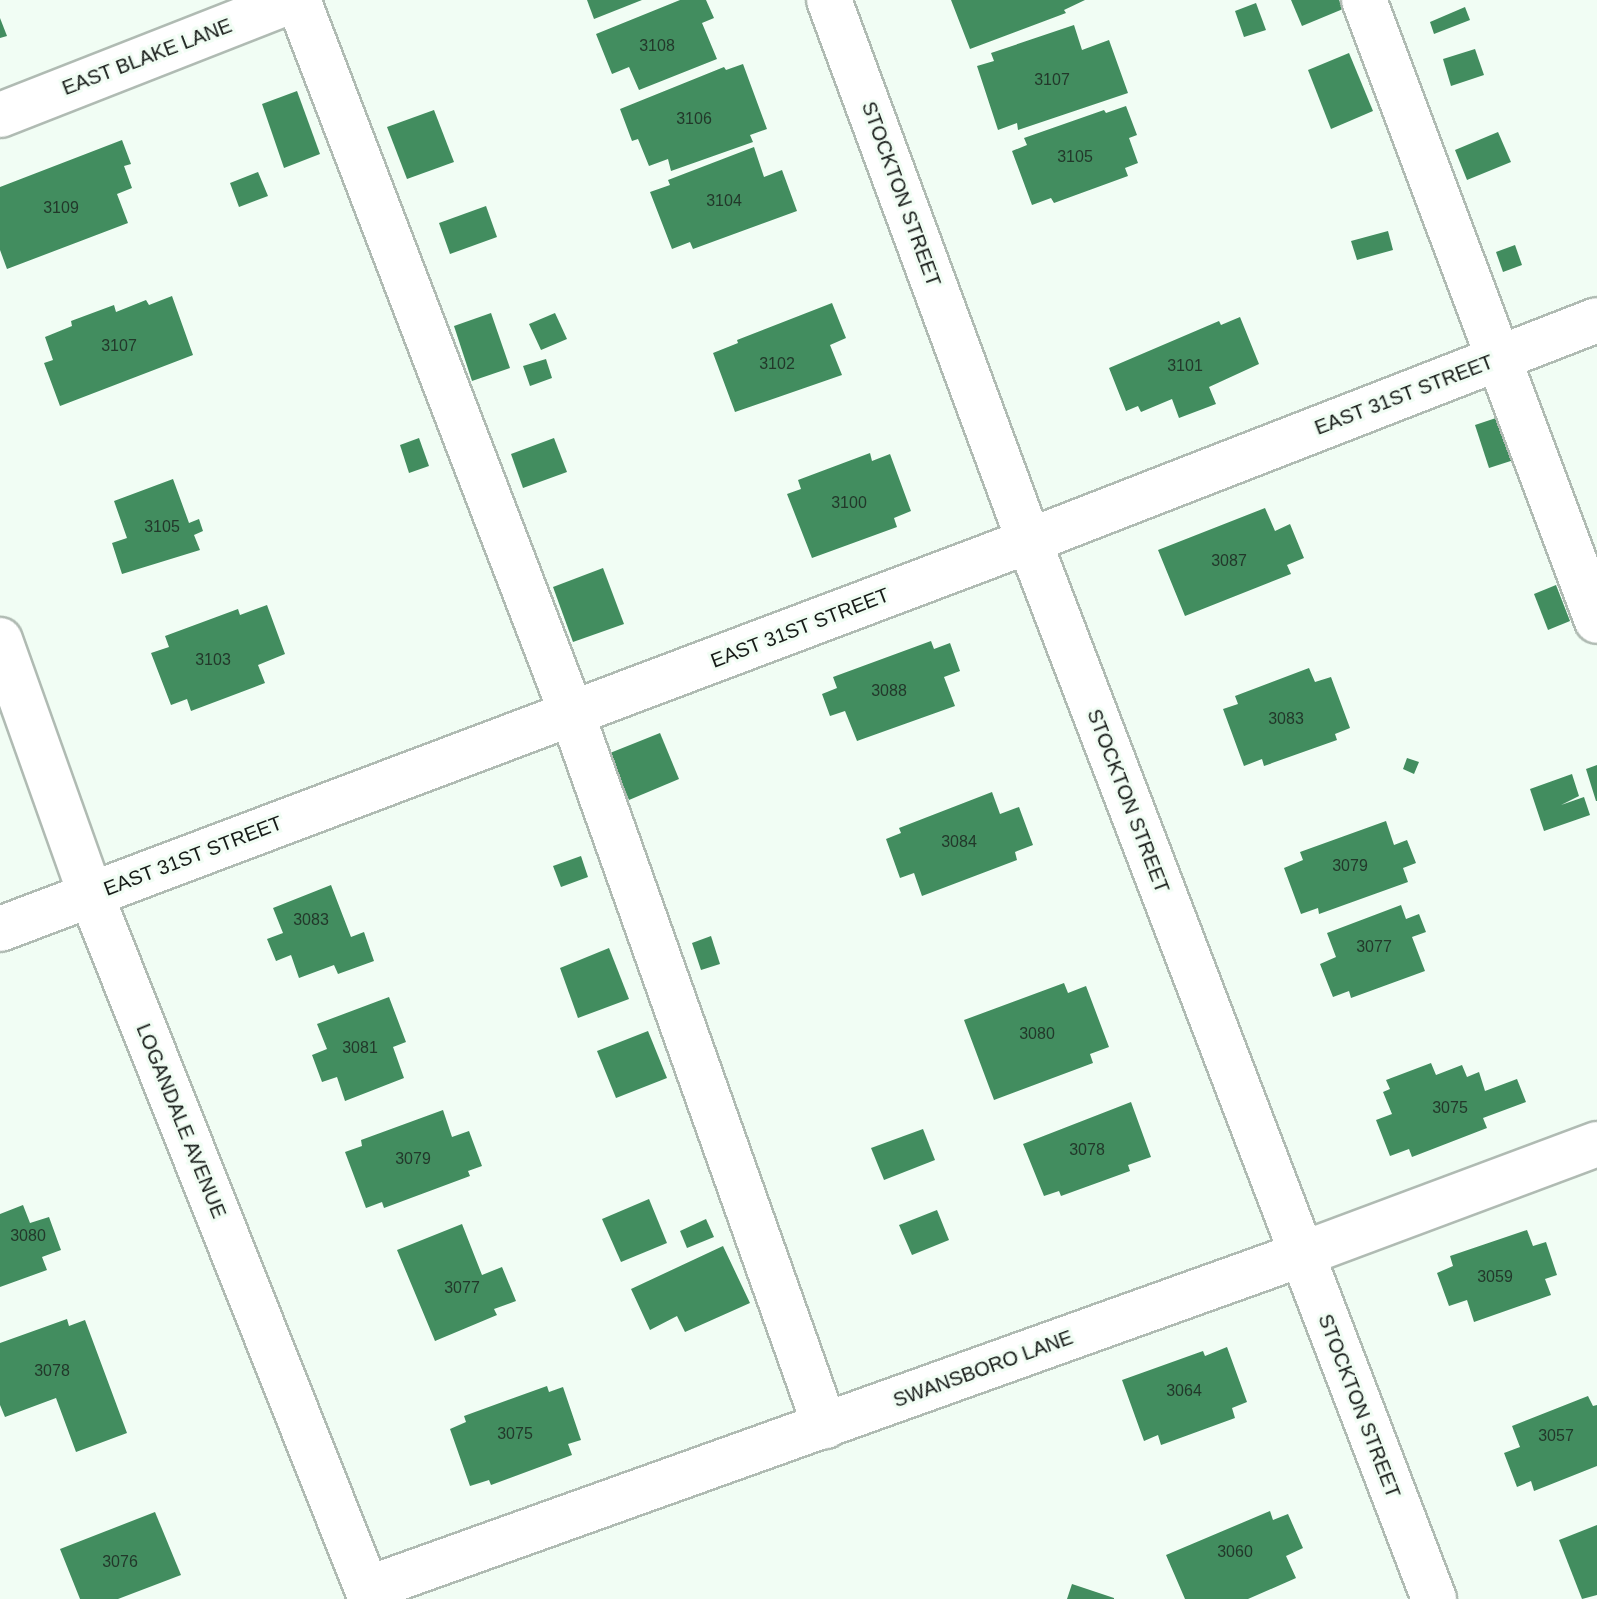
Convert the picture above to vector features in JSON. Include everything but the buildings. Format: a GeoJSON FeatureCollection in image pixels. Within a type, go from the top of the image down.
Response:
{"type":"FeatureCollection","features":[{"type":"Feature","properties":{"kind":"street","name":"EAST BLAKE LANE"},"geometry":{"type":"LineString","coordinates":[[0,115],[296,0]]}},
{"type":"Feature","properties":{"kind":"street"},"geometry":{"type":"LineString","coordinates":[[296,0],[572,714],[825,1426]]}},
{"type":"Feature","properties":{"kind":"street","name":"STOCKTON STREET"},"geometry":{"type":"LineString","coordinates":[[829,0],[1029,541],[1434,1599]]}},
{"type":"Feature","properties":{"kind":"street"},"geometry":{"type":"LineString","coordinates":[[1364,0],[1597,621]]}},
{"type":"Feature","properties":{"kind":"street","name":"EAST 31ST STREET"},"geometry":{"type":"LineString","coordinates":[[0,929],[1029,541],[1597,320]]}},
{"type":"Feature","properties":{"kind":"street","name":"LOGANDALE AVENUE"},"geometry":{"type":"LineString","coordinates":[[0,640],[91,895],[369,1594]]}},
{"type":"Feature","properties":{"kind":"street","name":"SWANSBORO LANE"},"geometry":{"type":"LineString","coordinates":[[369,1594],[1597,1144]]}}]}
